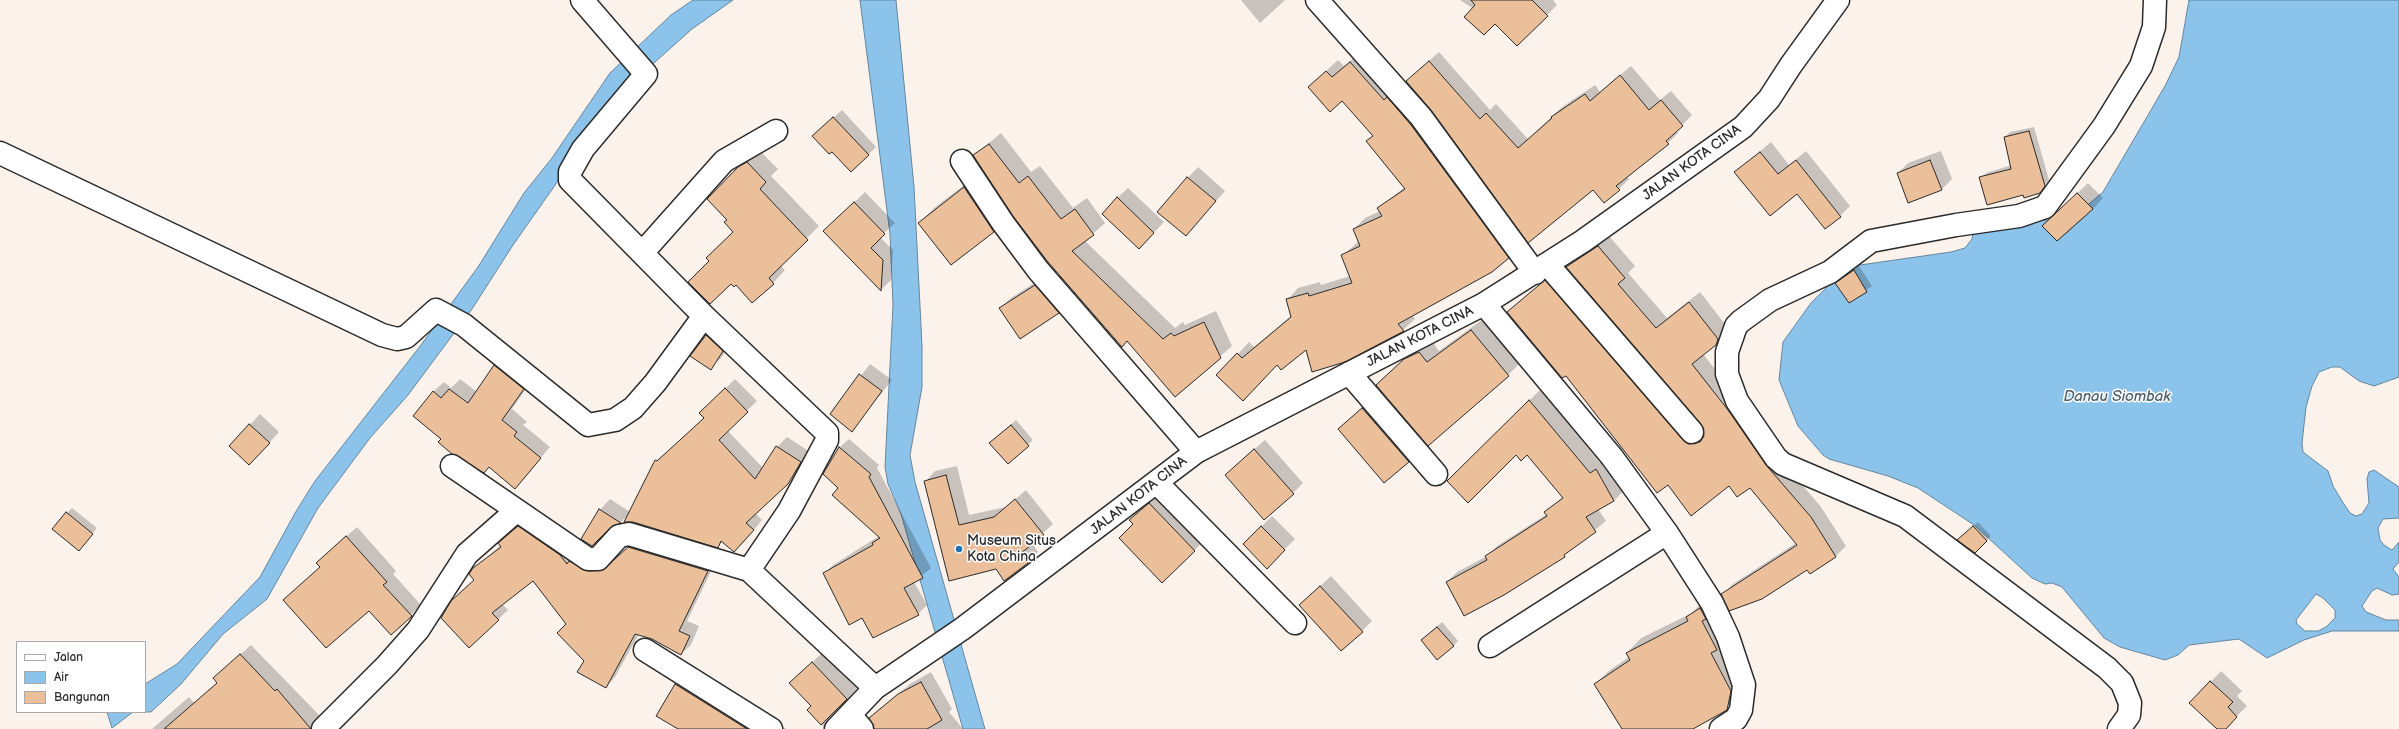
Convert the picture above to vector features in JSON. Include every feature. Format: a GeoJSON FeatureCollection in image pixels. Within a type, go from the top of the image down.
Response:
{"type":"FeatureCollection","features":[{"type":"Feature","properties":{"kind":"street"},"geometry":{"type":"LineString","coordinates":[[582,0],[646,74],[583,149],[574,164],[570,176],[574,184],[643,252],[704,316],[827,433],[827,440],[789,511],[749,570]]}},
{"type":"Feature","properties":{"kind":"street"},"geometry":{"type":"LineString","coordinates":[[1317,0],[1421,117],[1542,269],[1692,432]]}},
{"type":"Feature","properties":{"kind":"street","name":"JALAN KOTA CINA"},"geometry":{"type":"LineString","coordinates":[[849,724],[875,688],[962,629],[1196,452],[1484,304],[1542,269],[1743,127],[1769,99],[1791,65],[1838,0]]}},
{"type":"Feature","properties":{"kind":"street"},"geometry":{"type":"LineString","coordinates":[[2119,729],[2129,715],[2130,703],[2122,683],[2107,668],[1905,516],[1783,464],[1776,458],[1737,401],[1728,374],[1727,352],[1736,326],[1741,321],[1770,300],[1830,272],[1871,240],[1956,224],[2019,216],[2045,207],[2104,126],[2141,66],[2154,27],[2155,0]]}},
{"type":"Feature","properties":{"kind":"street"},"geometry":{"type":"LineString","coordinates":[[643,252],[724,161],[776,131]]}},
{"type":"Feature","properties":{"kind":"street"},"geometry":{"type":"LineString","coordinates":[[0,153],[382,335],[397,339],[406,337],[436,310],[464,325],[580,420],[593,426],[615,420],[633,408],[655,383],[704,316]]}},
{"type":"Feature","properties":{"kind":"street"},"geometry":{"type":"LineString","coordinates":[[962,162],[1003,223],[1038,270],[1196,452]]}},
{"type":"Feature","properties":{"kind":"street"},"geometry":{"type":"LineString","coordinates":[[1484,304],[1612,457],[1667,532],[1712,603],[1728,637],[1742,678],[1744,698],[1741,710],[1736,719],[1721,729]]}},
{"type":"Feature","properties":{"kind":"street"},"geometry":{"type":"LineString","coordinates":[[1349,373],[1436,474]]}},
{"type":"Feature","properties":{"kind":"street"},"geometry":{"type":"LineString","coordinates":[[452,466],[588,559],[598,559],[619,536],[629,534],[749,570],[875,688]]}},
{"type":"Feature","properties":{"kind":"street"},"geometry":{"type":"LineString","coordinates":[[1157,483],[1296,623]]}},
{"type":"Feature","properties":{"kind":"street"},"geometry":{"type":"LineString","coordinates":[[323,729],[387,666],[418,630],[449,585],[463,559],[516,511]]}},
{"type":"Feature","properties":{"kind":"street"},"geometry":{"type":"LineString","coordinates":[[1490,646],[1667,532]]}},
{"type":"Feature","properties":{"kind":"street"},"geometry":{"type":"LineString","coordinates":[[645,650],[771,729]]}},
{"type":"Feature","properties":{"kind":"water"},"geometry":{"type":"Polygon","coordinates":[[[693,0],[733,0],[692,29],[627,87],[605,114],[513,245],[472,309],[408,395],[370,438],[318,508],[267,599],[223,634],[181,684],[151,712],[146,712],[146,683],[177,664],[260,577],[295,513],[315,481],[421,345],[478,267],[524,193],[552,158],[610,73],[671,15],[693,0]]]}},
{"type":"Feature","properties":{"kind":"water"},"geometry":{"type":"Polygon","coordinates":[[[860,0],[896,0],[914,187],[922,346],[922,387],[910,455],[915,482],[985,729],[963,729],[901,514],[888,484],[885,467],[893,305],[890,234],[860,0]]]}},
{"type":"Feature","properties":{"kind":"water","name":"Danau Siombak"},"geometry":{"type":"Polygon","coordinates":[[[2189,0],[2399,0],[2399,377],[2374,386],[2359,381],[2340,367],[2332,367],[2319,372],[2312,386],[2306,407],[2302,443],[2303,452],[2328,471],[2333,486],[2342,501],[2350,513],[2356,516],[2362,514],[2369,503],[2367,479],[2369,472],[2374,470],[2399,487],[2399,518],[2383,519],[2378,528],[2380,540],[2384,545],[2392,550],[2399,542],[2399,562],[2393,569],[2399,577],[2399,594],[2392,595],[2377,588],[2372,591],[2362,606],[2366,612],[2386,620],[2399,620],[2399,631],[2332,631],[2304,640],[2267,658],[2239,639],[2189,645],[2178,655],[2165,660],[2120,647],[2104,638],[2062,587],[2052,583],[2045,584],[2032,578],[1974,525],[1918,488],[1888,476],[1829,459],[1823,455],[1798,426],[1779,380],[1783,342],[1811,303],[1838,276],[1860,265],[1951,252],[1965,248],[1972,239],[1974,226],[2047,220],[2083,209],[2103,192],[2165,86],[2179,57],[2189,0]],[[2316,594],[2296,620],[2297,624],[2305,631],[2318,631],[2326,627],[2335,618],[2335,610],[2323,598],[2316,594]]]}},
{"type":"Feature","properties":{"kind":"water"},"geometry":{"type":"Polygon","coordinates":[[[107,713],[132,713],[112,728],[107,713]]]}},
{"type":"Feature","properties":{"kind":"building"},"geometry":{"type":"Polygon","coordinates":[[[1471,0],[1532,0],[1548,16],[1517,46],[1495,24],[1484,35],[1464,17],[1475,5],[1471,0]]]}},
{"type":"Feature","properties":{"kind":"building"},"geometry":{"type":"Polygon","coordinates":[[[1429,61],[1480,119],[1486,113],[1518,148],[1552,118],[1551,117],[1585,94],[1590,101],[1620,75],[1649,110],[1661,100],[1683,126],[1666,141],[1669,144],[1616,186],[1620,190],[1604,203],[1593,190],[1528,243],[1431,110],[1406,81],[1429,61]]]}},
{"type":"Feature","properties":{"kind":"building"},"geometry":{"type":"Polygon","coordinates":[[[1350,62],[1384,100],[1387,97],[1411,125],[1509,258],[1492,272],[1398,324],[1404,331],[1345,362],[1312,372],[1306,350],[1281,370],[1277,365],[1243,401],[1216,375],[1237,353],[1242,358],[1291,317],[1286,299],[1308,293],[1309,296],[1352,283],[1341,255],[1360,246],[1353,229],[1382,216],[1377,208],[1405,189],[1366,141],[1373,136],[1342,101],[1330,112],[1308,87],[1326,71],[1332,77],[1350,62]]]}},
{"type":"Feature","properties":{"kind":"building"},"geometry":{"type":"Polygon","coordinates":[[[833,117],[869,155],[851,172],[832,152],[829,154],[812,136],[833,117]]]}},
{"type":"Feature","properties":{"kind":"building"},"geometry":{"type":"Polygon","coordinates":[[[2029,131],[2045,186],[2040,193],[2024,198],[2023,195],[1987,205],[1979,177],[2011,169],[2004,137],[2029,131]]]}},
{"type":"Feature","properties":{"kind":"building"},"geometry":{"type":"Polygon","coordinates":[[[989,144],[1019,183],[1028,176],[1061,219],[1075,209],[1094,235],[1072,251],[1163,339],[1171,333],[1174,336],[1204,322],[1221,358],[1175,397],[1127,341],[1122,347],[1048,262],[1013,216],[973,155],[989,144]]]}},
{"type":"Feature","properties":{"kind":"building"},"geometry":{"type":"Polygon","coordinates":[[[1760,152],[1778,174],[1796,160],[1841,217],[1825,229],[1797,194],[1770,216],[1734,172],[1760,152]]]}},
{"type":"Feature","properties":{"kind":"building"},"geometry":{"type":"Polygon","coordinates":[[[1930,160],[1942,190],[1908,203],[1897,173],[1930,160]]]}},
{"type":"Feature","properties":{"kind":"building"},"geometry":{"type":"Polygon","coordinates":[[[747,162],[766,182],[760,189],[808,240],[769,278],[774,284],[752,303],[736,285],[734,287],[731,284],[710,304],[688,282],[709,261],[706,258],[733,232],[724,222],[727,220],[707,199],[738,167],[747,162]]]}},
{"type":"Feature","properties":{"kind":"building"},"geometry":{"type":"Polygon","coordinates":[[[1187,177],[1216,201],[1186,236],[1157,212],[1187,177]]]}},
{"type":"Feature","properties":{"kind":"building"},"geometry":{"type":"Polygon","coordinates":[[[964,187],[994,232],[951,265],[918,223],[964,187]]]}},
{"type":"Feature","properties":{"kind":"building"},"geometry":{"type":"Polygon","coordinates":[[[2077,193],[2093,209],[2057,241],[2042,226],[2077,193]]]}},
{"type":"Feature","properties":{"kind":"building"},"geometry":{"type":"Polygon","coordinates":[[[1117,197],[1154,233],[1139,249],[1102,214],[1117,197]]]}},
{"type":"Feature","properties":{"kind":"building"},"geometry":{"type":"Polygon","coordinates":[[[854,202],[885,234],[871,248],[883,260],[881,291],[823,231],[854,202]]]}},
{"type":"Feature","properties":{"kind":"building"},"geometry":{"type":"Polygon","coordinates":[[[1598,246],[1625,278],[1618,284],[1656,328],[1689,302],[1718,339],[1716,345],[1692,364],[1728,410],[1766,465],[1811,517],[1836,557],[1810,574],[1807,570],[1762,599],[1729,611],[1721,594],[1797,545],[1750,488],[1737,497],[1729,486],[1691,516],[1668,485],[1657,493],[1566,376],[1562,378],[1507,312],[1545,280],[1683,440],[1688,444],[1700,442],[1704,436],[1701,424],[1566,267],[1598,246]]]}},
{"type":"Feature","properties":{"kind":"building"},"geometry":{"type":"Polygon","coordinates":[[[1854,270],[1867,292],[1849,303],[1835,283],[1854,270]]]}},
{"type":"Feature","properties":{"kind":"building"},"geometry":{"type":"Polygon","coordinates":[[[1035,285],[1059,313],[1020,339],[999,308],[1035,285]]]}},
{"type":"Feature","properties":{"kind":"building"},"geometry":{"type":"Polygon","coordinates":[[[1471,330],[1509,376],[1428,446],[1376,385],[1404,359],[1419,352],[1427,362],[1471,330]]]}},
{"type":"Feature","properties":{"kind":"building"},"geometry":{"type":"Polygon","coordinates":[[[706,335],[723,351],[711,370],[690,356],[706,335]]]}},
{"type":"Feature","properties":{"kind":"building"},"geometry":{"type":"Polygon","coordinates":[[[494,365],[524,389],[502,420],[517,432],[514,436],[541,458],[515,489],[489,467],[484,473],[452,454],[438,442],[441,439],[413,416],[433,391],[441,398],[449,389],[468,403],[494,365]]]}},
{"type":"Feature","properties":{"kind":"building"},"geometry":{"type":"Polygon","coordinates":[[[859,374],[882,391],[852,432],[830,414],[859,374]]]}},
{"type":"Feature","properties":{"kind":"building"},"geometry":{"type":"Polygon","coordinates":[[[725,388],[748,412],[719,440],[755,479],[776,446],[801,462],[788,484],[746,523],[754,530],[734,552],[721,541],[718,548],[633,522],[624,522],[655,460],[657,461],[704,418],[699,413],[725,388]]]}},
{"type":"Feature","properties":{"kind":"building"},"geometry":{"type":"Polygon","coordinates":[[[1529,400],[1590,473],[1596,469],[1614,501],[1586,517],[1596,532],[1564,555],[1565,557],[1504,595],[1464,616],[1446,582],[1487,560],[1485,556],[1547,516],[1544,512],[1563,498],[1527,455],[1521,461],[1516,455],[1468,503],[1447,481],[1529,400]]]}},
{"type":"Feature","properties":{"kind":"building"},"geometry":{"type":"Polygon","coordinates":[[[1362,408],[1409,462],[1384,483],[1338,429],[1362,408]]]}},
{"type":"Feature","properties":{"kind":"building"},"geometry":{"type":"Polygon","coordinates":[[[249,424],[270,443],[249,465],[229,446],[249,424]]]}},
{"type":"Feature","properties":{"kind":"building"},"geometry":{"type":"Polygon","coordinates":[[[1011,425],[1029,446],[1008,464],[989,443],[1011,425]]]}},
{"type":"Feature","properties":{"kind":"building"},"geometry":{"type":"Polygon","coordinates":[[[839,447],[871,474],[869,477],[923,578],[904,588],[919,615],[873,638],[862,618],[849,625],[823,573],[873,545],[872,543],[880,538],[832,495],[838,488],[823,474],[839,447]]]}},
{"type":"Feature","properties":{"kind":"building"},"geometry":{"type":"Polygon","coordinates":[[[1254,449],[1294,494],[1264,520],[1225,475],[1254,449]]]}},
{"type":"Feature","properties":{"kind":"building"},"geometry":{"type":"Polygon","coordinates":[[[946,475],[959,525],[994,517],[1015,499],[1044,535],[1021,553],[1028,563],[1004,581],[996,569],[949,581],[924,481],[946,475]]]}},
{"type":"Feature","properties":{"kind":"building"},"geometry":{"type":"Polygon","coordinates":[[[1149,503],[1195,551],[1162,583],[1119,538],[1133,524],[1129,520],[1149,503]]]}},
{"type":"Feature","properties":{"kind":"building"},"geometry":{"type":"Polygon","coordinates":[[[599,509],[621,523],[610,528],[592,546],[581,539],[599,509]]]}},
{"type":"Feature","properties":{"kind":"building"},"geometry":{"type":"Polygon","coordinates":[[[66,512],[93,534],[79,551],[52,529],[66,512]]]}},
{"type":"Feature","properties":{"kind":"building"},"geometry":{"type":"Polygon","coordinates":[[[518,526],[560,555],[567,564],[569,561],[588,571],[603,570],[628,547],[708,571],[679,631],[690,636],[681,655],[652,639],[635,634],[606,688],[577,672],[584,661],[557,633],[566,624],[533,581],[492,613],[499,620],[469,648],[441,618],[451,601],[474,580],[469,574],[473,568],[501,547],[498,543],[518,526]]]}},
{"type":"Feature","properties":{"kind":"building"},"geometry":{"type":"Polygon","coordinates":[[[1261,526],[1285,550],[1267,569],[1243,544],[1261,526]]]}},
{"type":"Feature","properties":{"kind":"building"},"geometry":{"type":"Polygon","coordinates":[[[1973,526],[1987,541],[1975,553],[1957,540],[1973,526]]]}},
{"type":"Feature","properties":{"kind":"building"},"geometry":{"type":"Polygon","coordinates":[[[346,536],[387,582],[383,585],[412,616],[391,635],[369,611],[326,648],[283,600],[320,567],[316,563],[346,536]]]}},
{"type":"Feature","properties":{"kind":"building"},"geometry":{"type":"Polygon","coordinates":[[[1320,586],[1363,632],[1341,651],[1299,605],[1320,586]]]}},
{"type":"Feature","properties":{"kind":"building"},"geometry":{"type":"Polygon","coordinates":[[[1700,608],[1706,619],[1702,621],[1717,650],[1711,653],[1731,691],[1727,710],[1693,729],[1622,729],[1594,684],[1630,660],[1626,653],[1688,621],[1686,617],[1700,608]]]}},
{"type":"Feature","properties":{"kind":"building"},"geometry":{"type":"Polygon","coordinates":[[[1437,627],[1454,646],[1437,660],[1421,640],[1437,627]]]}},
{"type":"Feature","properties":{"kind":"building"},"geometry":{"type":"Polygon","coordinates":[[[240,654],[275,691],[277,689],[311,729],[164,729],[217,683],[213,678],[240,654]]]}},
{"type":"Feature","properties":{"kind":"building"},"geometry":{"type":"Polygon","coordinates":[[[812,662],[847,699],[821,725],[807,710],[811,706],[789,683],[812,662]]]}},
{"type":"Feature","properties":{"kind":"building"},"geometry":{"type":"Polygon","coordinates":[[[2210,681],[2233,702],[2228,707],[2237,717],[2226,729],[2217,729],[2189,703],[2210,681]]]}},
{"type":"Feature","properties":{"kind":"building"},"geometry":{"type":"Polygon","coordinates":[[[921,682],[942,720],[927,729],[874,729],[869,718],[898,694],[921,682]]]}},
{"type":"Feature","properties":{"kind":"building"},"geometry":{"type":"Polygon","coordinates":[[[675,684],[747,729],[678,729],[656,716],[675,684]]]}},
{"type":"Feature","properties":{"kind":"place","name":"Museum Situs Kota China"},"geometry":{"type":"Point","coordinates":[959,549]}}]}
